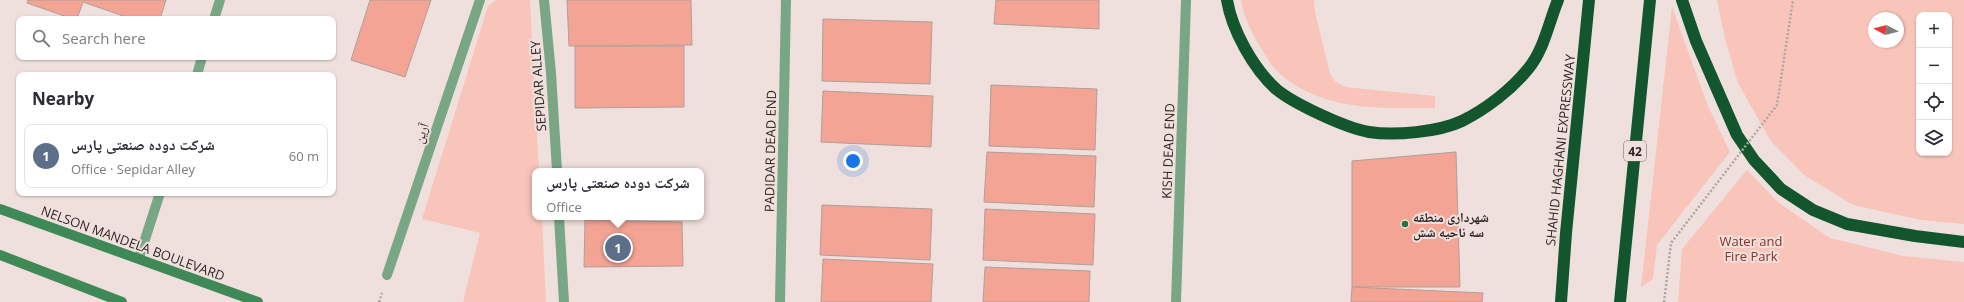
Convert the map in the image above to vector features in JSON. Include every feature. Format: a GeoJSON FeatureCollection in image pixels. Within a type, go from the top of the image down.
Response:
{"type":"FeatureCollection","features":[{"type":"Feature","properties":{"kind":"highway"},"geometry":{"type":"LineString","coordinates":[[1227,0],[1230,14],[1240,39],[1256,65],[1277,89],[1304,106],[1342,124],[1369,132],[1401,133],[1436,128],[1461,121],[1489,105],[1510,88],[1529,68],[1542,45],[1558,0]]}},
{"type":"Feature","properties":{"kind":"highway","name":"SHAHID HAGHANI EXPRESSWAY"},"geometry":{"type":"LineString","coordinates":[[1561,302],[1566,233],[1589,0]]}},
{"type":"Feature","properties":{"kind":"highway","name":"42"},"geometry":{"type":"LineString","coordinates":[[1620,302],[1650,0]]}},
{"type":"Feature","properties":{"kind":"highway"},"geometry":{"type":"LineString","coordinates":[[1682,0],[1696,41],[1737,136],[1754,160],[1781,189],[1813,210],[1847,224],[1915,236],[1964,242]]}},
{"type":"Feature","properties":{"kind":"main road","name":"NELSON MANDELA BOULEVARD"},"geometry":{"type":"LineString","coordinates":[[0,209],[258,302]]}},
{"type":"Feature","properties":{"kind":"main road"},"geometry":{"type":"LineString","coordinates":[[0,255],[122,302]]}},
{"type":"Feature","properties":{"kind":"street"},"geometry":{"type":"LineString","coordinates":[[215,16],[220,0]]}},
{"type":"Feature","properties":{"kind":"street","name":"آرین"},"geometry":{"type":"LineString","coordinates":[[388,275],[480,0]]}},
{"type":"Feature","properties":{"kind":"street","name":"SEPIDAR ALLEY"},"geometry":{"type":"LineString","coordinates":[[544,0],[551,73],[556,168]]}},
{"type":"Feature","properties":{"kind":"street","name":"PADIDAR DEAD END"},"geometry":{"type":"LineString","coordinates":[[780,302],[786,0]]}},
{"type":"Feature","properties":{"kind":"street","name":"KISH DEAD END"},"geometry":{"type":"LineString","coordinates":[[1176,302],[1186,0]]}},
{"type":"Feature","properties":{"kind":"street"},"geometry":{"type":"LineString","coordinates":[[198,72],[201,60]]}},
{"type":"Feature","properties":{"kind":"street"},"geometry":{"type":"LineString","coordinates":[[139,258],[159,196]]}},
{"type":"Feature","properties":{"kind":"street"},"geometry":{"type":"LineString","coordinates":[[559,220],[564,302]]}},
{"type":"Feature","properties":{"kind":"path"},"geometry":{"type":"LineString","coordinates":[[1664,302],[1671,243],[1777,105],[1792,0]]}},
{"type":"Feature","properties":{"kind":"green space"},"geometry":{"type":"Polygon","coordinates":[[[496,0],[530,0],[539,168],[532,168],[532,220],[542,220],[546,302],[463,302],[480,233],[422,219],[488,6],[496,0]]]}},
{"type":"Feature","properties":{"kind":"green space"},"geometry":{"type":"Polygon","coordinates":[[[1241,0],[1314,0],[1315,12],[1330,74],[1336,82],[1345,87],[1435,96],[1435,108],[1371,107],[1328,100],[1309,93],[1290,82],[1272,66],[1249,26],[1241,0]]]}},
{"type":"Feature","properties":{"kind":"green space"},"geometry":{"type":"Polygon","coordinates":[[[1717,0],[1964,0],[1964,224],[1921,220],[1853,205],[1804,175],[1770,140],[1738,83],[1725,39],[1717,0]]]}},
{"type":"Feature","properties":{"kind":"green space"},"geometry":{"type":"Polygon","coordinates":[[[1672,7],[1708,106],[1730,152],[1657,245],[1653,279],[1641,287],[1672,7]]]}},
{"type":"Feature","properties":{"kind":"green space","name":"Water and Fire Park"},"geometry":{"type":"Polygon","coordinates":[[[1747,170],[1779,203],[1830,238],[1903,256],[1964,262],[1964,302],[1678,302],[1682,249],[1747,170]]]}},
{"type":"Feature","properties":{"kind":"building"},"geometry":{"type":"Polygon","coordinates":[[[28,0],[166,0],[161,16],[123,16],[83,2],[78,16],[64,16],[27,3],[28,0]]]}},
{"type":"Feature","properties":{"kind":"building"},"geometry":{"type":"Polygon","coordinates":[[[370,0],[431,0],[405,77],[351,60],[370,0]]]}},
{"type":"Feature","properties":{"kind":"building"},"geometry":{"type":"Polygon","coordinates":[[[567,0],[691,0],[692,45],[569,46],[567,0]]]}},
{"type":"Feature","properties":{"kind":"building"},"geometry":{"type":"Polygon","coordinates":[[[996,0],[1099,0],[1099,29],[994,24],[996,0]]]}},
{"type":"Feature","properties":{"kind":"building"},"geometry":{"type":"Polygon","coordinates":[[[823,19],[932,22],[930,84],[822,81],[823,19]]]}},
{"type":"Feature","properties":{"kind":"building"},"geometry":{"type":"Polygon","coordinates":[[[575,46],[684,46],[684,107],[575,108],[575,46]]]}},
{"type":"Feature","properties":{"kind":"building"},"geometry":{"type":"Polygon","coordinates":[[[991,85],[1097,89],[1095,150],[989,146],[991,85]]]}},
{"type":"Feature","properties":{"kind":"building"},"geometry":{"type":"Polygon","coordinates":[[[823,91],[933,96],[931,147],[821,142],[823,91]]]}},
{"type":"Feature","properties":{"kind":"building"},"geometry":{"type":"Polygon","coordinates":[[[987,152],[1096,156],[1094,207],[984,202],[987,152]]]}},
{"type":"Feature","properties":{"kind":"building","name":"شهرداری منطقه سه ناحیه شش"},"geometry":{"type":"Polygon","coordinates":[[[1456,152],[1460,287],[1352,287],[1352,161],[1456,152]]]}},
{"type":"Feature","properties":{"kind":"building"},"geometry":{"type":"Polygon","coordinates":[[[822,205],[932,209],[930,260],[820,255],[822,205]]]}},
{"type":"Feature","properties":{"kind":"building"},"geometry":{"type":"Polygon","coordinates":[[[985,209],[1095,214],[1093,265],[983,260],[985,209]]]}},
{"type":"Feature","properties":{"kind":"building"},"geometry":{"type":"Polygon","coordinates":[[[585,220],[682,222],[683,266],[584,267],[585,220]]]}},
{"type":"Feature","properties":{"kind":"building"},"geometry":{"type":"Polygon","coordinates":[[[823,259],[933,264],[931,302],[821,302],[823,259]]]}},
{"type":"Feature","properties":{"kind":"building"},"geometry":{"type":"Polygon","coordinates":[[[985,267],[1090,271],[1089,302],[983,302],[985,267]]]}},
{"type":"Feature","properties":{"kind":"building"},"geometry":{"type":"Polygon","coordinates":[[[1352,287],[1483,293],[1482,302],[1351,302],[1352,287]]]}},
{"type":"Feature","properties":{"kind":"place","name":"شهرداری منطقه سه ناحیه شش"},"geometry":{"type":"Point","coordinates":[1405,224]}},
{"type":"Feature","properties":{"kind":"place","name":"شرکت دوده صنعتی پارس"},"geometry":{"type":"Point","coordinates":[618,248]}}]}
